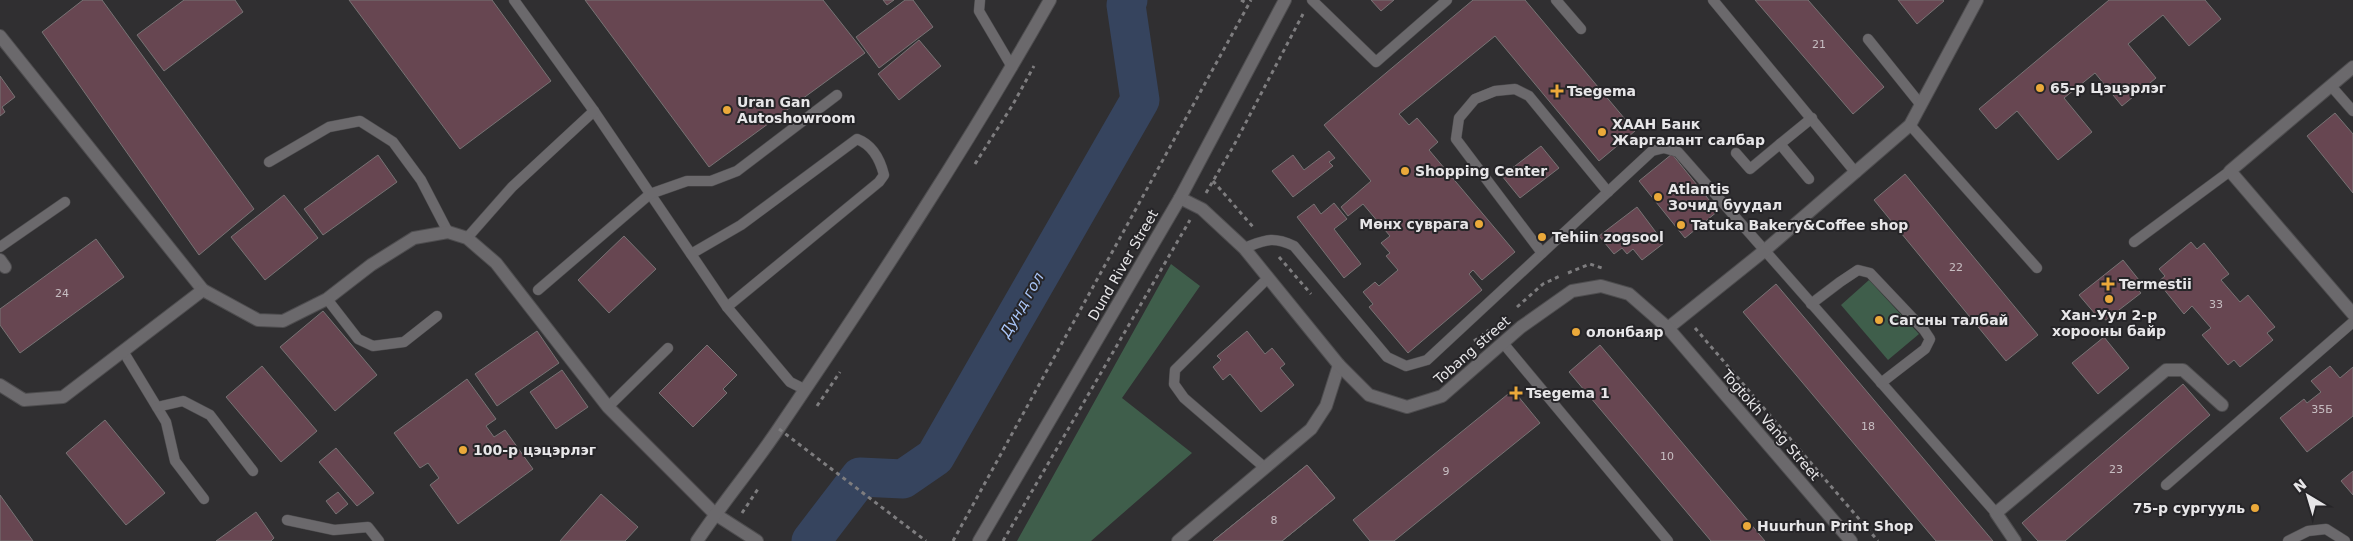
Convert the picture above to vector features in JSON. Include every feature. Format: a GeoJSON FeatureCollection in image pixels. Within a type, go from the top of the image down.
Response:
{"type":"FeatureCollection","features":[{"type":"Feature","properties":{"kind":"street"},"geometry":{"type":"LineString","coordinates":[[697,541],[779,429],[922,214],[1012,67],[1050,0]]}},
{"type":"Feature","properties":{"kind":"street","name":"Dund River Street"},"geometry":{"type":"LineString","coordinates":[[979,541],[1180,198],[1285,0]]}},
{"type":"Feature","properties":{"kind":"street"},"geometry":{"type":"LineString","coordinates":[[1668,328],[1764,251],[1910,125],[1977,0]]}},
{"type":"Feature","properties":{"kind":"street"},"geometry":{"type":"LineString","coordinates":[[0,36],[203,290],[258,320],[283,321],[327,299],[371,265],[414,238],[448,232],[467,238],[496,264],[608,407],[715,514],[757,541]]}},
{"type":"Feature","properties":{"kind":"street"},"geometry":{"type":"LineString","coordinates":[[2353,67],[2230,171],[2353,314]]}},
{"type":"Feature","properties":{"kind":"street","name":"Tobang street"},"geometry":{"type":"LineString","coordinates":[[1180,198],[1202,209],[1244,248],[1339,365],[1369,395],[1407,407],[1442,396],[1521,327],[1572,291],[1601,286],[1629,294],[1668,328]]}},
{"type":"Feature","properties":{"kind":"street"},"geometry":{"type":"LineString","coordinates":[[0,385],[24,400],[63,397],[203,290]]}},
{"type":"Feature","properties":{"kind":"street","name":"Togtokh Vang Street"},"geometry":{"type":"LineString","coordinates":[[1668,328],[1851,541]]}},
{"type":"Feature","properties":{"kind":"street"},"geometry":{"type":"LineString","coordinates":[[1178,541],[1311,429],[1326,406],[1339,365]]}},
{"type":"Feature","properties":{"kind":"street"},"geometry":{"type":"LineString","coordinates":[[2016,541],[1996,513],[2166,370],[2183,370],[2222,405]]}},
{"type":"Feature","properties":{"kind":"lane"},"geometry":{"type":"LineString","coordinates":[[514,0],[594,111],[727,307],[790,382],[804,389]]}},
{"type":"Feature","properties":{"kind":"lane"},"geometry":{"type":"LineString","coordinates":[[980,0],[979,11],[1012,67]]}},
{"type":"Feature","properties":{"kind":"lane"},"geometry":{"type":"LineString","coordinates":[[1312,0],[1376,62],[1447,0]]}},
{"type":"Feature","properties":{"kind":"lane"},"geometry":{"type":"LineString","coordinates":[[1556,0],[1581,29]]}},
{"type":"Feature","properties":{"kind":"lane"},"geometry":{"type":"LineString","coordinates":[[1713,0],[1856,173]]}},
{"type":"Feature","properties":{"kind":"lane"},"geometry":{"type":"LineString","coordinates":[[1868,39],[1921,105]]}},
{"type":"Feature","properties":{"kind":"lane"},"geometry":{"type":"LineString","coordinates":[[2331,86],[2353,111]]}},
{"type":"Feature","properties":{"kind":"lane"},"geometry":{"type":"LineString","coordinates":[[1542,253],[1456,139],[1459,118],[1474,99],[1495,91],[1515,88],[1529,96],[1608,192]]}},
{"type":"Feature","properties":{"kind":"lane"},"geometry":{"type":"LineString","coordinates":[[538,290],[650,194],[687,181],[711,182],[737,171],[837,95]]}},
{"type":"Feature","properties":{"kind":"lane"},"geometry":{"type":"LineString","coordinates":[[467,238],[512,187],[594,111]]}},
{"type":"Feature","properties":{"kind":"lane"},"geometry":{"type":"LineString","coordinates":[[1736,153],[1750,170],[1812,118]]}},
{"type":"Feature","properties":{"kind":"lane"},"geometry":{"type":"LineString","coordinates":[[269,162],[329,127],[360,121],[393,142],[421,180],[448,232]]}},
{"type":"Feature","properties":{"kind":"lane"},"geometry":{"type":"LineString","coordinates":[[1910,125],[2038,268]]}},
{"type":"Feature","properties":{"kind":"lane"},"geometry":{"type":"LineString","coordinates":[[691,254],[741,225],[857,139],[865,142],[874,150],[884,175],[879,182],[727,307]]}},
{"type":"Feature","properties":{"kind":"lane"},"geometry":{"type":"LineString","coordinates":[[1780,144],[1809,179]]}},
{"type":"Feature","properties":{"kind":"lane"},"geometry":{"type":"LineString","coordinates":[[1244,248],[1264,240],[1280,239],[1294,246],[1387,357],[1406,366],[1427,360],[1652,152],[1664,148],[1678,152],[1996,513]]}},
{"type":"Feature","properties":{"kind":"lane"},"geometry":{"type":"LineString","coordinates":[[2134,242],[2230,171]]}},
{"type":"Feature","properties":{"kind":"lane"},"geometry":{"type":"LineString","coordinates":[[0,247],[65,202]]}},
{"type":"Feature","properties":{"kind":"lane"},"geometry":{"type":"LineString","coordinates":[[1811,304],[1858,270],[1870,273],[1924,330],[1930,339],[1925,349],[1880,383]]}},
{"type":"Feature","properties":{"kind":"lane"},"geometry":{"type":"LineString","coordinates":[[1264,467],[1184,398],[1174,384],[1175,370],[1268,278]]}},
{"type":"Feature","properties":{"kind":"lane"},"geometry":{"type":"LineString","coordinates":[[327,299],[358,339],[373,346],[404,342],[437,316]]}},
{"type":"Feature","properties":{"kind":"lane"},"geometry":{"type":"LineString","coordinates":[[2166,485],[2353,322]]}},
{"type":"Feature","properties":{"kind":"lane"},"geometry":{"type":"LineString","coordinates":[[1504,343],[1668,541]]}},
{"type":"Feature","properties":{"kind":"lane"},"geometry":{"type":"LineString","coordinates":[[608,407],[668,348]]}},
{"type":"Feature","properties":{"kind":"lane"},"geometry":{"type":"LineString","coordinates":[[123,351],[166,422],[176,461],[204,500]]}},
{"type":"Feature","properties":{"kind":"lane"},"geometry":{"type":"LineString","coordinates":[[157,407],[183,400],[210,415],[253,471]]}},
{"type":"Feature","properties":{"kind":"lane"},"geometry":{"type":"LineString","coordinates":[[287,520],[334,530],[368,527],[379,541]]}},
{"type":"Feature","properties":{"kind":"lane"},"geometry":{"type":"LineString","coordinates":[[2288,541],[2308,531],[2326,529],[2345,541]]}},
{"type":"Feature","properties":{"kind":"path"},"geometry":{"type":"LineString","coordinates":[[1241,0],[1248,4]]}},
{"type":"Feature","properties":{"kind":"path"},"geometry":{"type":"LineString","coordinates":[[953,541],[1251,0]]}},
{"type":"Feature","properties":{"kind":"path"},"geometry":{"type":"LineString","coordinates":[[1213,181],[1316,300]]}},
{"type":"Feature","properties":{"kind":"path"},"geometry":{"type":"LineString","coordinates":[[1513,310],[1543,284],[1590,264],[1608,269]]}},
{"type":"Feature","properties":{"kind":"path"},"geometry":{"type":"LineString","coordinates":[[1682,317],[1706,338],[1878,541]]}},
{"type":"Feature","properties":{"kind":"path"},"geometry":{"type":"LineString","coordinates":[[1468,345],[1491,329]]}},
{"type":"Feature","properties":{"kind":"path"},"geometry":{"type":"LineString","coordinates":[[779,429],[926,541]]}},
{"type":"Feature","properties":{"kind":"green space"},"geometry":{"type":"Polygon","coordinates":[[[1171,264],[1200,286],[1122,398],[1192,453],[1091,541],[1017,541],[1171,264]]]}},
{"type":"Feature","properties":{"kind":"green space","name":"Сагсны талбай"},"geometry":{"type":"Polygon","coordinates":[[[1869,280],[1919,334],[1888,360],[1841,305],[1869,280]]]}},
{"type":"Feature","properties":{"kind":"building"},"geometry":{"type":"Polygon","coordinates":[[[83,0],[102,0],[254,209],[199,255],[42,32],[83,0]]]}},
{"type":"Feature","properties":{"kind":"building"},"geometry":{"type":"Polygon","coordinates":[[[184,0],[235,0],[243,12],[164,71],[137,35],[184,0]]]}},
{"type":"Feature","properties":{"kind":"building"},"geometry":{"type":"Polygon","coordinates":[[[349,0],[492,0],[551,81],[460,149],[349,0]]]}},
{"type":"Feature","properties":{"kind":"building","name":"Uran Gan Autoshowroom"},"geometry":{"type":"Polygon","coordinates":[[[585,0],[823,0],[865,53],[709,167],[585,0]]]}},
{"type":"Feature","properties":{"kind":"building"},"geometry":{"type":"Polygon","coordinates":[[[883,0],[894,0],[887,5],[883,0]]]}},
{"type":"Feature","properties":{"kind":"building"},"geometry":{"type":"Polygon","coordinates":[[[905,0],[913,0],[933,27],[879,68],[856,37],[905,0]]]}},
{"type":"Feature","properties":{"kind":"building"},"geometry":{"type":"Polygon","coordinates":[[[1371,0],[1394,0],[1381,11],[1371,0]]]}},
{"type":"Feature","properties":{"kind":"building","name":"Shopping Center"},"geometry":{"type":"Polygon","coordinates":[[[1473,0],[1525,0],[1635,131],[1599,161],[1495,36],[1399,114],[1409,125],[1417,118],[1438,142],[1429,150],[1515,252],[1482,280],[1473,270],[1469,274],[1482,290],[1408,353],[1369,307],[1373,304],[1363,292],[1375,282],[1379,286],[1398,270],[1386,256],[1390,253],[1381,243],[1390,236],[1363,204],[1348,216],[1341,207],[1371,181],[1324,125],[1473,0]]]}},
{"type":"Feature","properties":{"kind":"building"},"geometry":{"type":"Polygon","coordinates":[[[1755,0],[1808,0],[1884,87],[1853,114],[1755,0]]]}},
{"type":"Feature","properties":{"kind":"building"},"geometry":{"type":"Polygon","coordinates":[[[1898,0],[1943,0],[1944,1],[1917,24],[1898,0]]]}},
{"type":"Feature","properties":{"kind":"building","name":"65-р Цэцэрлэг"},"geometry":{"type":"Polygon","coordinates":[[[2109,0],[2205,0],[2221,19],[2189,46],[2163,15],[2128,44],[2156,78],[2122,106],[2095,73],[2064,98],[2092,132],[2058,160],[2017,111],[1996,129],[1979,109],[2109,0]]]}},
{"type":"Feature","properties":{"kind":"building"},"geometry":{"type":"Polygon","coordinates":[[[919,40],[941,66],[899,100],[878,74],[919,40]]]}},
{"type":"Feature","properties":{"kind":"building"},"geometry":{"type":"Polygon","coordinates":[[[0,76],[15,97],[2,107],[5,112],[0,116],[0,76]]]}},
{"type":"Feature","properties":{"kind":"building"},"geometry":{"type":"Polygon","coordinates":[[[2335,113],[2353,134],[2353,193],[2307,136],[2335,113]]]}},
{"type":"Feature","properties":{"kind":"building"},"geometry":{"type":"Polygon","coordinates":[[[1541,146],[1559,168],[1520,198],[1502,176],[1541,146]]]}},
{"type":"Feature","properties":{"kind":"building"},"geometry":{"type":"Polygon","coordinates":[[[1329,151],[1335,158],[1329,162],[1333,166],[1293,197],[1272,171],[1293,155],[1304,170],[1329,151]]]}},
{"type":"Feature","properties":{"kind":"building"},"geometry":{"type":"Polygon","coordinates":[[[1672,154],[1718,211],[1685,238],[1639,181],[1672,154]]]}},
{"type":"Feature","properties":{"kind":"building"},"geometry":{"type":"Polygon","coordinates":[[[378,155],[397,182],[323,235],[304,209],[378,155]]]}},
{"type":"Feature","properties":{"kind":"building"},"geometry":{"type":"Polygon","coordinates":[[[1905,174],[2038,335],[2006,361],[1874,200],[1905,174]]]}},
{"type":"Feature","properties":{"kind":"building"},"geometry":{"type":"Polygon","coordinates":[[[284,195],[318,238],[265,280],[231,237],[284,195]]]}},
{"type":"Feature","properties":{"kind":"building"},"geometry":{"type":"Polygon","coordinates":[[[1334,203],[1347,219],[1334,229],[1361,264],[1344,278],[1297,217],[1314,204],[1321,214],[1334,203]]]}},
{"type":"Feature","properties":{"kind":"building"},"geometry":{"type":"Polygon","coordinates":[[[1637,207],[1664,243],[1642,260],[1633,249],[1627,254],[1622,248],[1614,254],[1599,236],[1637,207]]]}},
{"type":"Feature","properties":{"kind":"building"},"geometry":{"type":"Polygon","coordinates":[[[624,236],[656,269],[609,313],[578,280],[624,236]]]}},
{"type":"Feature","properties":{"kind":"building"},"geometry":{"type":"Polygon","coordinates":[[[96,239],[124,277],[20,353],[0,325],[0,309],[96,239]]]}},
{"type":"Feature","properties":{"kind":"building"},"geometry":{"type":"Polygon","coordinates":[[[2191,242],[2197,249],[2204,243],[2229,274],[2221,280],[2240,302],[2248,295],[2275,327],[2267,333],[2273,340],[2240,367],[2234,360],[2228,365],[2202,335],[2211,328],[2192,306],[2184,314],[2158,282],[2165,276],[2159,269],[2191,242]]]}},
{"type":"Feature","properties":{"kind":"building"},"geometry":{"type":"Polygon","coordinates":[[[2123,260],[2139,280],[2134,285],[2141,293],[2106,320],[2096,315],[2079,295],[2123,260]]]}},
{"type":"Feature","properties":{"kind":"building"},"geometry":{"type":"Polygon","coordinates":[[[1776,284],[1993,541],[1936,541],[1743,312],[1776,284]]]}},
{"type":"Feature","properties":{"kind":"building"},"geometry":{"type":"Polygon","coordinates":[[[323,311],[377,375],[335,411],[280,347],[323,311]]]}},
{"type":"Feature","properties":{"kind":"building"},"geometry":{"type":"Polygon","coordinates":[[[537,331],[559,363],[497,406],[475,374],[537,331]]]}},
{"type":"Feature","properties":{"kind":"building"},"geometry":{"type":"Polygon","coordinates":[[[1247,331],[1265,354],[1272,348],[1285,364],[1280,368],[1294,385],[1261,412],[1230,374],[1223,380],[1213,367],[1221,360],[1217,356],[1247,331]]]}},
{"type":"Feature","properties":{"kind":"building"},"geometry":{"type":"Polygon","coordinates":[[[2104,337],[2129,368],[2098,394],[2072,363],[2104,337]]]}},
{"type":"Feature","properties":{"kind":"building"},"geometry":{"type":"Polygon","coordinates":[[[707,345],[737,375],[723,389],[727,393],[693,427],[659,393],[707,345]]]}},
{"type":"Feature","properties":{"kind":"building"},"geometry":{"type":"Polygon","coordinates":[[[1600,345],[1765,541],[1711,541],[1569,372],[1600,345]]]}},
{"type":"Feature","properties":{"kind":"building"},"geometry":{"type":"Polygon","coordinates":[[[262,366],[317,431],[281,462],[226,397],[262,366]]]}},
{"type":"Feature","properties":{"kind":"building"},"geometry":{"type":"Polygon","coordinates":[[[2330,366],[2340,378],[2353,367],[2353,416],[2307,452],[2280,418],[2304,399],[2307,403],[2321,392],[2311,381],[2330,366]]]}},
{"type":"Feature","properties":{"kind":"building"},"geometry":{"type":"Polygon","coordinates":[[[562,370],[588,407],[556,429],[530,392],[562,370]]]}},
{"type":"Feature","properties":{"kind":"building","name":"100-р цэцэрлэг"},"geometry":{"type":"Polygon","coordinates":[[[467,379],[496,419],[486,426],[494,437],[505,430],[533,469],[458,524],[430,485],[439,478],[428,463],[420,468],[394,433],[467,379]]]}},
{"type":"Feature","properties":{"kind":"building"},"geometry":{"type":"Polygon","coordinates":[[[2183,384],[2210,415],[2065,541],[2038,541],[2022,523],[2183,384]]]}},
{"type":"Feature","properties":{"kind":"building"},"geometry":{"type":"Polygon","coordinates":[[[1513,390],[1540,423],[1394,541],[1370,541],[1353,520],[1513,390]]]}},
{"type":"Feature","properties":{"kind":"building"},"geometry":{"type":"Polygon","coordinates":[[[105,420],[165,493],[126,525],[66,453],[105,420]]]}},
{"type":"Feature","properties":{"kind":"building"},"geometry":{"type":"Polygon","coordinates":[[[336,448],[374,493],[357,506],[319,462],[336,448]]]}},
{"type":"Feature","properties":{"kind":"building"},"geometry":{"type":"Polygon","coordinates":[[[1307,465],[1335,498],[1282,541],[1213,541],[1307,465]]]}},
{"type":"Feature","properties":{"kind":"building"},"geometry":{"type":"Polygon","coordinates":[[[1307,465],[1335,498],[1282,541],[1213,541],[1307,465]]]}},
{"type":"Feature","properties":{"kind":"building"},"geometry":{"type":"Polygon","coordinates":[[[2353,471],[2353,495],[2341,481],[2353,471]]]}},
{"type":"Feature","properties":{"kind":"building"},"geometry":{"type":"Polygon","coordinates":[[[338,492],[348,504],[336,514],[326,501],[338,492]]]}},
{"type":"Feature","properties":{"kind":"building"},"geometry":{"type":"Polygon","coordinates":[[[601,494],[638,527],[625,541],[560,541],[601,494]]]}},
{"type":"Feature","properties":{"kind":"building"},"geometry":{"type":"Polygon","coordinates":[[[0,495],[33,541],[0,541],[0,495]]]}},
{"type":"Feature","properties":{"kind":"building"},"geometry":{"type":"Polygon","coordinates":[[[256,512],[274,538],[271,541],[216,541],[256,512]]]}},
{"type":"Feature","properties":{"kind":"waterway","name":"Дунд гол"},"geometry":{"type":"LineString","coordinates":[[811,541],[860,477],[903,479],[935,457],[1140,100],[1126,5],[1128,0]]}},
{"type":"Feature","properties":{"kind":"place","name":"65-р Цэцэрлэг"},"geometry":{"type":"Point","coordinates":[2040,88]}},
{"type":"Feature","properties":{"kind":"place","name":"Tsegema"},"geometry":{"type":"Point","coordinates":[1557,91]}},
{"type":"Feature","properties":{"kind":"place","name":"Uran Gan Autoshowroom"},"geometry":{"type":"Point","coordinates":[727,110]}},
{"type":"Feature","properties":{"kind":"place","name":"ХААН Банк Жаргалант салбар"},"geometry":{"type":"Point","coordinates":[1602,132]}},
{"type":"Feature","properties":{"kind":"place","name":"Shopping Center"},"geometry":{"type":"Point","coordinates":[1405,171]}},
{"type":"Feature","properties":{"kind":"place","name":"Atlantis Зочид буудал"},"geometry":{"type":"Point","coordinates":[1658,197]}},
{"type":"Feature","properties":{"kind":"place","name":"Мөнх суврага"},"geometry":{"type":"Point","coordinates":[1479,224]}},
{"type":"Feature","properties":{"kind":"place","name":"Tatuka Bakery&Coffee shop"},"geometry":{"type":"Point","coordinates":[1681,225]}},
{"type":"Feature","properties":{"kind":"place","name":"Tehiin zogsool"},"geometry":{"type":"Point","coordinates":[1542,237]}},
{"type":"Feature","properties":{"kind":"place","name":"Termestii"},"geometry":{"type":"Point","coordinates":[2108,284]}},
{"type":"Feature","properties":{"kind":"place","name":"Хан-Уул 2-р хорооны байр"},"geometry":{"type":"Point","coordinates":[2109,299]}},
{"type":"Feature","properties":{"kind":"place","name":"Сагсны талбай"},"geometry":{"type":"Point","coordinates":[1879,320]}},
{"type":"Feature","properties":{"kind":"place","name":"олонбаяр"},"geometry":{"type":"Point","coordinates":[1576,332]}},
{"type":"Feature","properties":{"kind":"place","name":"Tsegema 1"},"geometry":{"type":"Point","coordinates":[1516,393]}},
{"type":"Feature","properties":{"kind":"place","name":"100-р цэцэрлэг"},"geometry":{"type":"Point","coordinates":[463,450]}},
{"type":"Feature","properties":{"kind":"place","name":"75-р сургууль"},"geometry":{"type":"Point","coordinates":[2255,508]}},
{"type":"Feature","properties":{"kind":"place","name":"Huurhun Print Shop"},"geometry":{"type":"Point","coordinates":[1747,526]}}]}
